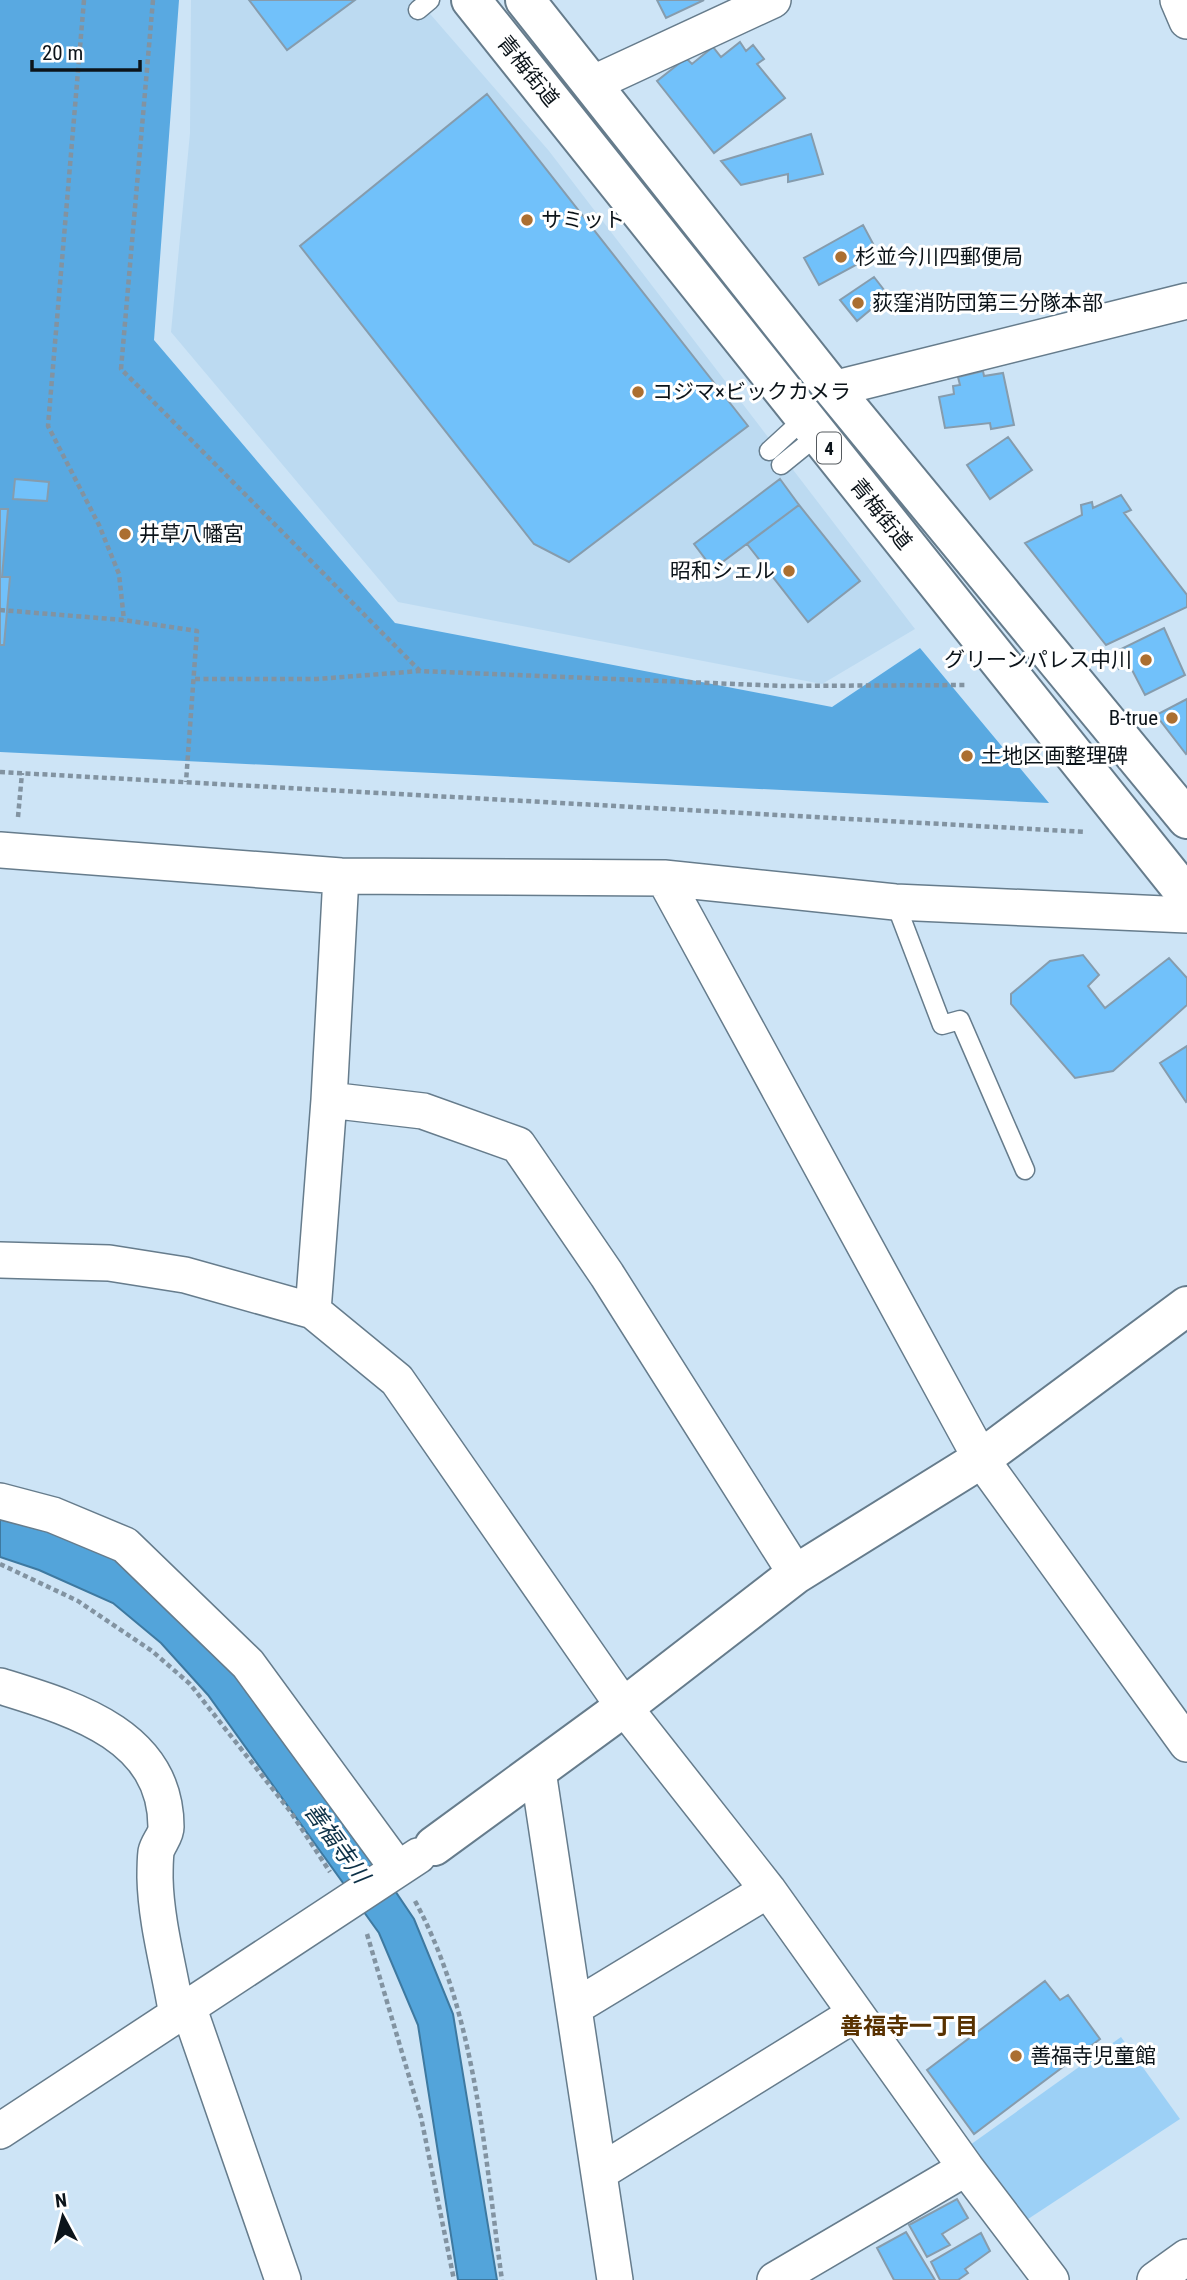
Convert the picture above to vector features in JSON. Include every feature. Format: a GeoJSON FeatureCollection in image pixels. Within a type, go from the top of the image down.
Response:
{"type":"FeatureCollection","features":[{"type":"Feature","properties":{"kind":"main road","name":"青梅街道"},"geometry":{"type":"LineString","coordinates":[[471,0],[1187,896]]}},
{"type":"Feature","properties":{"kind":"main road","name":"青梅街道"},"geometry":{"type":"LineString","coordinates":[[525,0],[594,83],[833,388],[1187,819]]}},
{"type":"Feature","properties":{"kind":"main road"},"geometry":{"type":"LineString","coordinates":[[434,1846],[624,1707],[796,1574],[982,1459],[1182,1317]]}},
{"type":"Feature","properties":{"kind":"street"},"geometry":{"type":"LineString","coordinates":[[594,83],[773,0]]}},
{"type":"Feature","properties":{"kind":"street"},"geometry":{"type":"LineString","coordinates":[[1178,0],[1187,22]]}},
{"type":"Feature","properties":{"kind":"street"},"geometry":{"type":"LineString","coordinates":[[833,388],[1187,301]]}},
{"type":"Feature","properties":{"kind":"street"},"geometry":{"type":"LineString","coordinates":[[0,850],[341,876],[664,878],[895,902],[1187,915]]}},
{"type":"Feature","properties":{"kind":"street"},"geometry":{"type":"LineString","coordinates":[[313,1311],[329,1100],[341,876]]}},
{"type":"Feature","properties":{"kind":"street"},"geometry":{"type":"LineString","coordinates":[[664,878],[982,1459],[1187,1744]]}},
{"type":"Feature","properties":{"kind":"street"},"geometry":{"type":"LineString","coordinates":[[329,1100],[423,1111],[518,1145],[607,1275],[796,1574]]}},
{"type":"Feature","properties":{"kind":"street"},"geometry":{"type":"LineString","coordinates":[[0,1260],[109,1264],[186,1275],[313,1311],[397,1380],[624,1707],[768,1890],[966,2168],[1051,2280]]}},
{"type":"Feature","properties":{"kind":"street"},"geometry":{"type":"LineString","coordinates":[[0,1501],[53,1514],[125,1545],[248,1664],[396,1870]]}},
{"type":"Feature","properties":{"kind":"street"},"geometry":{"type":"LineString","coordinates":[[0,1686],[68,1707],[117,1732],[149,1770],[161,1793],[166,1830],[156,1851],[155,1877],[183,2012],[283,2280]]}},
{"type":"Feature","properties":{"kind":"street"},"geometry":{"type":"LineString","coordinates":[[538,1771],[615,2280]]}},
{"type":"Feature","properties":{"kind":"street"},"geometry":{"type":"LineString","coordinates":[[0,2131],[434,1846]]}},
{"type":"Feature","properties":{"kind":"street"},"geometry":{"type":"LineString","coordinates":[[575,2007],[768,1890]]}},
{"type":"Feature","properties":{"kind":"street"},"geometry":{"type":"LineString","coordinates":[[600,2172],[855,2014]]}},
{"type":"Feature","properties":{"kind":"street"},"geometry":{"type":"LineString","coordinates":[[775,2280],[966,2168]]}},
{"type":"Feature","properties":{"kind":"street"},"geometry":{"type":"LineString","coordinates":[[1155,2280],[1187,2257]]}},
{"type":"Feature","properties":{"kind":"lane"},"geometry":{"type":"LineString","coordinates":[[769,451],[812,426]]}},
{"type":"Feature","properties":{"kind":"lane"},"geometry":{"type":"LineString","coordinates":[[781,465],[812,426]]}},
{"type":"Feature","properties":{"kind":"lane"},"geometry":{"type":"LineString","coordinates":[[895,902],[942,1025],[960,1020],[1025,1170]]}},
{"type":"Feature","properties":{"kind":"path"},"geometry":{"type":"LineString","coordinates":[[84,0],[47,426],[99,525],[119,574],[124,620]]}},
{"type":"Feature","properties":{"kind":"path"},"geometry":{"type":"LineString","coordinates":[[153,0],[121,369],[420,671]]}},
{"type":"Feature","properties":{"kind":"path"},"geometry":{"type":"LineString","coordinates":[[0,610],[124,620],[197,631],[186,782]]}},
{"type":"Feature","properties":{"kind":"path"},"geometry":{"type":"LineString","coordinates":[[195,679],[317,679],[420,671],[783,686],[967,685]]}},
{"type":"Feature","properties":{"kind":"path"},"geometry":{"type":"LineString","coordinates":[[0,772],[1086,832]]}},
{"type":"Feature","properties":{"kind":"path"},"geometry":{"type":"LineString","coordinates":[[0,1563],[78,1601],[152,1651],[190,1684],[290,1811],[317,1855],[351,1899],[370,1941],[411,2080],[454,2280]]}},
{"type":"Feature","properties":{"kind":"path"},"geometry":{"type":"LineString","coordinates":[[396,1870],[428,1925],[461,2020],[502,2280]]}},
{"type":"Feature","properties":{"kind":"shaded area","name":"井草八幡宮"},"geometry":{"type":"Polygon","coordinates":[[[0,0],[179,0],[154,340],[395,623],[832,707],[920,648],[1049,803],[0,752],[0,0]]]}},
{"type":"Feature","properties":{"kind":"shaded area"},"geometry":{"type":"Polygon","coordinates":[[[191,0],[418,0],[549,151],[915,629],[822,684],[398,602],[171,332],[190,133],[191,0]]]}},
{"type":"Feature","properties":{"kind":"shaded area"},"geometry":{"type":"Polygon","coordinates":[[[1121,2037],[1180,2119],[1022,2223],[970,2145],[1121,2037]]]}},
{"type":"Feature","properties":{"kind":"water","name":"善福寺川"},"geometry":{"type":"Polygon","coordinates":[[[0,1511],[130,1560],[240,1661],[414,1919],[453,2014],[497,2280],[458,2280],[418,2025],[379,1933],[208,1695],[161,1643],[113,1603],[39,1570],[0,1557],[0,1511]]]}},
{"type":"Feature","properties":{"kind":"building"},"geometry":{"type":"Polygon","coordinates":[[[249,0],[355,0],[287,50],[249,0]]]}},
{"type":"Feature","properties":{"kind":"building"},"geometry":{"type":"Polygon","coordinates":[[[657,0],[704,0],[666,18],[657,0]]]}},
{"type":"Feature","properties":{"kind":"building"},"geometry":{"type":"Polygon","coordinates":[[[740,42],[746,51],[753,45],[764,59],[757,64],[785,98],[714,153],[657,81],[686,58],[692,64],[713,47],[721,57],[740,42]]]}},
{"type":"Feature","properties":{"kind":"building"},"geometry":{"type":"Polygon","coordinates":[[[487,94],[748,426],[569,562],[534,544],[300,246],[487,94]]]}},
{"type":"Feature","properties":{"kind":"building"},"geometry":{"type":"Polygon","coordinates":[[[811,134],[823,174],[788,182],[788,174],[741,185],[721,161],[811,134]]]}},
{"type":"Feature","properties":{"kind":"building"},"geometry":{"type":"Polygon","coordinates":[[[863,225],[878,253],[819,285],[804,258],[863,225]]]}},
{"type":"Feature","properties":{"kind":"building"},"geometry":{"type":"Polygon","coordinates":[[[874,277],[888,295],[857,321],[840,300],[874,277]]]}},
{"type":"Feature","properties":{"kind":"building"},"geometry":{"type":"Polygon","coordinates":[[[983,371],[984,376],[1003,373],[1014,425],[991,429],[990,423],[945,428],[939,397],[954,394],[953,386],[960,385],[958,377],[983,371]]]}},
{"type":"Feature","properties":{"kind":"building"},"geometry":{"type":"Polygon","coordinates":[[[1008,437],[1032,470],[990,499],[967,465],[1008,437]]]}},
{"type":"Feature","properties":{"kind":"building"},"geometry":{"type":"Polygon","coordinates":[[[15,479],[49,482],[47,501],[13,499],[15,479]]]}},
{"type":"Feature","properties":{"kind":"building"},"geometry":{"type":"Polygon","coordinates":[[[780,479],[799,505],[713,569],[694,544],[780,479]]]}},
{"type":"Feature","properties":{"kind":"building"},"geometry":{"type":"Polygon","coordinates":[[[1121,495],[1131,510],[1124,513],[1187,595],[1187,607],[1106,645],[1025,543],[1082,515],[1081,505],[1092,502],[1093,508],[1121,495]]]}},
{"type":"Feature","properties":{"kind":"building"},"geometry":{"type":"Polygon","coordinates":[[[799,505],[860,581],[808,622],[747,544],[799,505]]]}},
{"type":"Feature","properties":{"kind":"building"},"geometry":{"type":"Polygon","coordinates":[[[0,509],[8,509],[2,577],[0,577],[0,509]]]}},
{"type":"Feature","properties":{"kind":"building"},"geometry":{"type":"Polygon","coordinates":[[[0,577],[10,577],[4,645],[0,645],[0,577]]]}},
{"type":"Feature","properties":{"kind":"building","name":"グリーンパレス中川"},"geometry":{"type":"Polygon","coordinates":[[[1164,628],[1185,675],[1145,695],[1130,666],[1119,669],[1111,654],[1164,628]]]}},
{"type":"Feature","properties":{"kind":"building"},"geometry":{"type":"Polygon","coordinates":[[[1187,699],[1187,753],[1186,754],[1156,715],[1187,699]]]}},
{"type":"Feature","properties":{"kind":"building"},"geometry":{"type":"Polygon","coordinates":[[[1083,955],[1099,975],[1088,986],[1105,1008],[1169,958],[1187,978],[1187,1005],[1113,1071],[1075,1078],[1011,1004],[1011,994],[1050,961],[1083,955]]]}},
{"type":"Feature","properties":{"kind":"building"},"geometry":{"type":"Polygon","coordinates":[[[1187,1046],[1187,1101],[1186,1102],[1160,1063],[1187,1046]]]}},
{"type":"Feature","properties":{"kind":"building","name":"善福寺児童館"},"geometry":{"type":"Polygon","coordinates":[[[1045,1981],[1060,2000],[1068,1995],[1100,2039],[974,2134],[927,2070],[1045,1981]]]}},
{"type":"Feature","properties":{"kind":"building"},"geometry":{"type":"Polygon","coordinates":[[[957,2199],[968,2218],[942,2234],[950,2245],[927,2257],[909,2225],[957,2199]]]}},
{"type":"Feature","properties":{"kind":"building"},"geometry":{"type":"Polygon","coordinates":[[[906,2232],[935,2280],[894,2280],[877,2248],[906,2232]]]}},
{"type":"Feature","properties":{"kind":"building"},"geometry":{"type":"Polygon","coordinates":[[[981,2233],[990,2251],[965,2269],[968,2273],[958,2280],[940,2280],[931,2262],[981,2233]]]}},
{"type":"Feature","properties":{"kind":"place","name":"サミット"},"geometry":{"type":"Point","coordinates":[527,220]}},
{"type":"Feature","properties":{"kind":"place","name":"杉並今川四郵便局"},"geometry":{"type":"Point","coordinates":[841,257]}},
{"type":"Feature","properties":{"kind":"place","name":"荻窪消防団第三分隊本部"},"geometry":{"type":"Point","coordinates":[858,303]}},
{"type":"Feature","properties":{"kind":"place","name":"コジマ×ビックカメラ"},"geometry":{"type":"Point","coordinates":[638,392]}},
{"type":"Feature","properties":{"kind":"place","name":"井草八幡宮"},"geometry":{"type":"Point","coordinates":[125,534]}},
{"type":"Feature","properties":{"kind":"place","name":"昭和シェル"},"geometry":{"type":"Point","coordinates":[789,571]}},
{"type":"Feature","properties":{"kind":"place","name":"グリーンパレス中川"},"geometry":{"type":"Point","coordinates":[1146,660]}},
{"type":"Feature","properties":{"kind":"place","name":"B-true"},"geometry":{"type":"Point","coordinates":[1172,718]}},
{"type":"Feature","properties":{"kind":"place","name":"土地区画整理碑"},"geometry":{"type":"Point","coordinates":[967,756]}},
{"type":"Feature","properties":{"kind":"place","name":"善福寺児童館"},"geometry":{"type":"Point","coordinates":[1016,2056]}},
{"type":"Feature","properties":{"kind":"district","name":"善福寺一丁目"},"geometry":{"type":"Point","coordinates":[909,2026]}}]}
